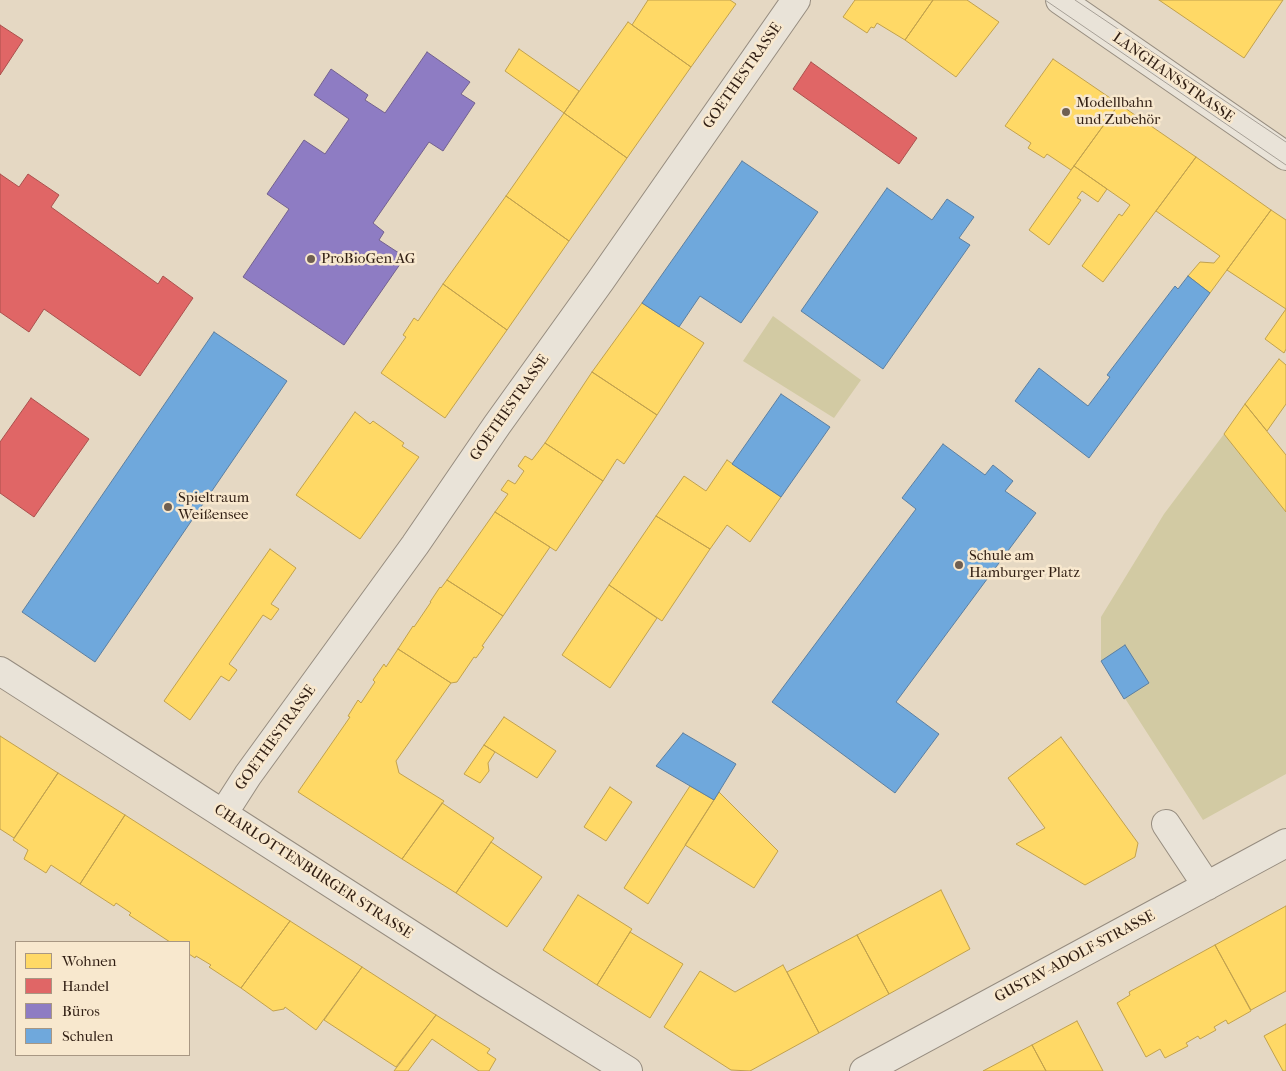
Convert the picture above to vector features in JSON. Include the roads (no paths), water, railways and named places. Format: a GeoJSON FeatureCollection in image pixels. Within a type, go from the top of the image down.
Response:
{"type":"FeatureCollection","features":[{"type":"Feature","properties":{"kind":"street","name":"GOETHESTRASSE"},"geometry":{"type":"LineString","coordinates":[[223,814],[248,775],[416,545],[497,425],[601,280],[796,0]]}},
{"type":"Feature","properties":{"kind":"street","name":"LANGHANSSTRASSE"},"geometry":{"type":"LineString","coordinates":[[1060,0],[1286,156]]}},
{"type":"Feature","properties":{"kind":"street","name":"CHARLOTTENBURGER STRASSE"},"geometry":{"type":"LineString","coordinates":[[0,671],[485,982],[628,1071]]}},
{"type":"Feature","properties":{"kind":"street"},"geometry":{"type":"LineString","coordinates":[[1166,824],[1207,886]]}},
{"type":"Feature","properties":{"kind":"street","name":"GUSTAV-ADOLF-STRASSE"},"geometry":{"type":"LineString","coordinates":[[864,1071],[1286,843]]}},
{"type":"Feature","properties":{"kind":"tram line"},"geometry":{"type":"LineString","coordinates":[[1045,0],[1286,165]]}},
{"type":"Feature","properties":{"kind":"tram line"},"geometry":{"type":"LineString","coordinates":[[1075,0],[1286,142]]}},
{"type":"Feature","properties":{"kind":"place","name":"Modellbahn und Zubehör"},"geometry":{"type":"Point","coordinates":[1066,112]}},
{"type":"Feature","properties":{"kind":"place","name":"ProBioGen AG"},"geometry":{"type":"Point","coordinates":[311,259]}},
{"type":"Feature","properties":{"kind":"place","name":"Spieltraum Weißensee"},"geometry":{"type":"Point","coordinates":[168,507]}},
{"type":"Feature","properties":{"kind":"place","name":"Schule am Hamburger Platz"},"geometry":{"type":"Point","coordinates":[959,565]}}]}
